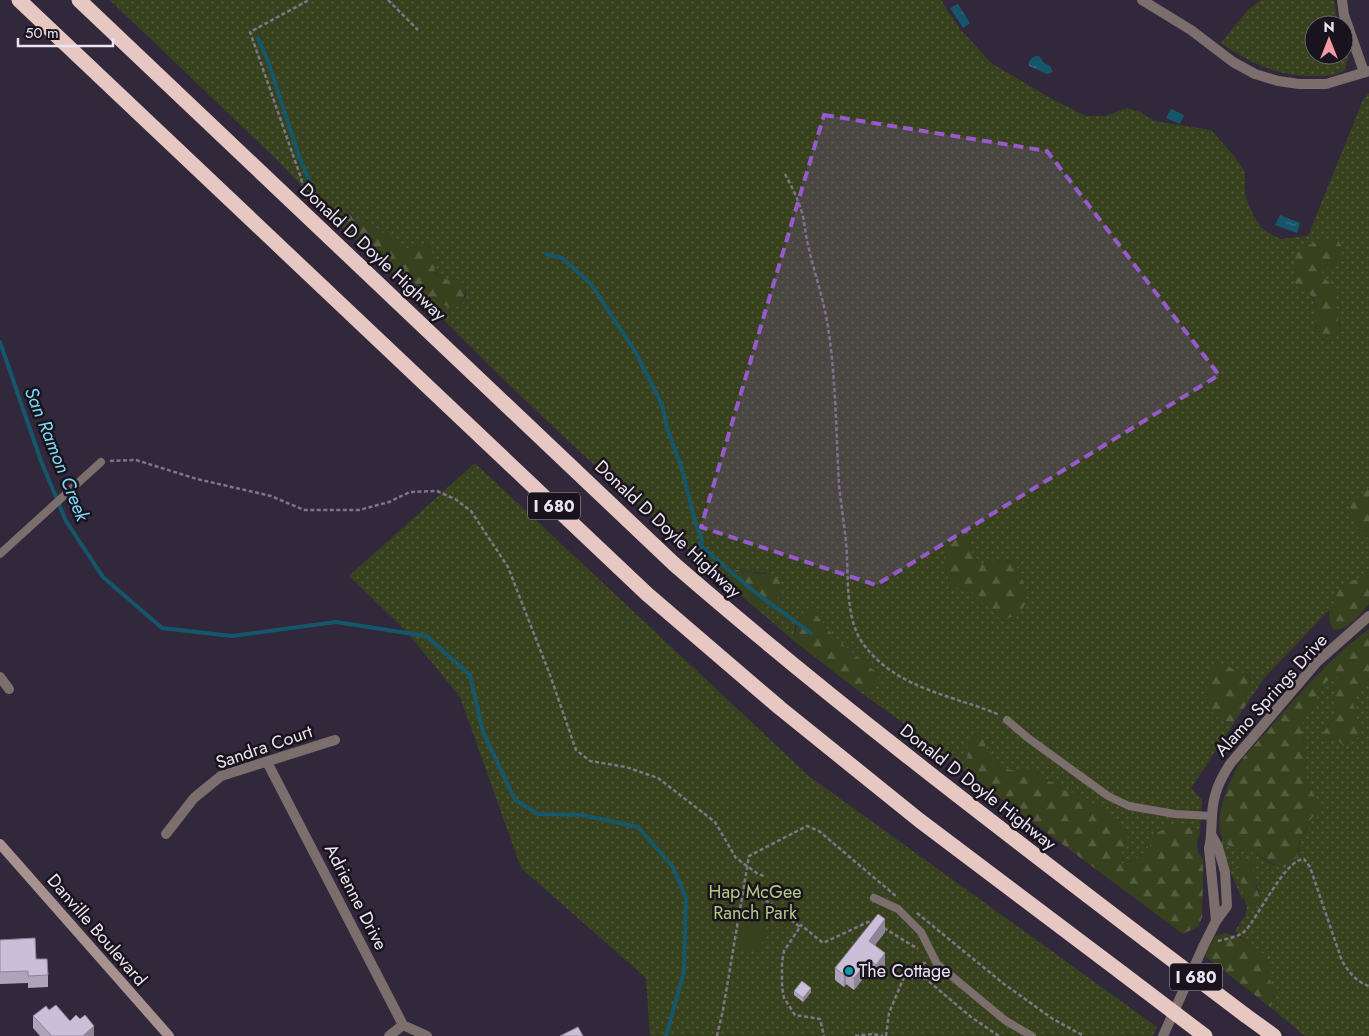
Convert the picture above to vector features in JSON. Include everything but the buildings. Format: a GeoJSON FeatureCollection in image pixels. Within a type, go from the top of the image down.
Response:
{"type":"FeatureCollection","features":[{"type":"Feature","properties":{"kind":"highway","name":"I 680"},"geometry":{"type":"LineString","coordinates":[[19,0],[647,594],[780,708],[919,820],[1205,1036]]}},
{"type":"Feature","properties":{"kind":"highway","name":"Donald D Doyle Highway"},"geometry":{"type":"LineString","coordinates":[[79,0],[674,564],[812,681],[938,781],[1274,1036]]}},
{"type":"Feature","properties":{"kind":"main road","name":"Danville Boulevard"},"geometry":{"type":"LineString","coordinates":[[0,844],[169,1036]]}},
{"type":"Feature","properties":{"kind":"street"},"geometry":{"type":"LineString","coordinates":[[1142,0],[1191,30],[1233,62],[1255,74],[1278,81],[1299,84],[1326,84],[1366,72],[1344,14],[1342,0]]}},
{"type":"Feature","properties":{"kind":"street","name":"Alamo Springs Drive"},"geometry":{"type":"LineString","coordinates":[[1216,920],[1208,848],[1212,836],[1212,816],[1218,782],[1230,764],[1317,662],[1369,616]]}},
{"type":"Feature","properties":{"kind":"street"},"geometry":{"type":"LineString","coordinates":[[0,677],[10,689]]}},
{"type":"Feature","properties":{"kind":"street","name":"Sandra Court"},"geometry":{"type":"LineString","coordinates":[[166,834],[194,798],[221,776],[335,740]]}},
{"type":"Feature","properties":{"kind":"street","name":"Adrienne Drive"},"geometry":{"type":"LineString","coordinates":[[267,762],[403,1024]]}},
{"type":"Feature","properties":{"kind":"street","name":"Alamo Springs Drive"},"geometry":{"type":"LineString","coordinates":[[1162,1036],[1216,920],[1227,906],[1226,879],[1218,847],[1212,836]]}},
{"type":"Feature","properties":{"kind":"street"},"geometry":{"type":"LineString","coordinates":[[389,1036],[403,1024],[427,1036]]}},
{"type":"Feature","properties":{"kind":"lane"},"geometry":{"type":"LineString","coordinates":[[0,554],[100,462]]}},
{"type":"Feature","properties":{"kind":"lane"},"geometry":{"type":"LineString","coordinates":[[1007,720],[1028,738],[1108,796],[1129,806],[1174,814],[1212,816]]}},
{"type":"Feature","properties":{"kind":"lane"},"geometry":{"type":"LineString","coordinates":[[874,898],[898,909],[921,932],[938,964],[1006,1021],[1032,1036]]}},
{"type":"Feature","properties":{"kind":"path"},"geometry":{"type":"LineString","coordinates":[[309,0],[250,32],[301,178],[312,220]]}},
{"type":"Feature","properties":{"kind":"path"},"geometry":{"type":"LineString","coordinates":[[388,0],[418,30]]}},
{"type":"Feature","properties":{"kind":"path"},"geometry":{"type":"LineString","coordinates":[[785,174],[802,215],[828,326],[850,610],[854,625],[863,644],[897,676],[939,694],[993,712],[1007,720]]}},
{"type":"Feature","properties":{"kind":"path"},"geometry":{"type":"LineString","coordinates":[[100,462],[136,460],[197,478],[271,496],[304,510],[359,510],[389,502],[410,492],[437,490],[455,499],[471,511],[508,567],[550,675],[576,750],[590,761],[626,766],[658,778],[715,822],[736,858],[758,874],[764,876]]}},
{"type":"Feature","properties":{"kind":"path"},"geometry":{"type":"LineString","coordinates":[[1203,947],[1243,933],[1279,880],[1296,861],[1304,859],[1310,867],[1342,961],[1357,980],[1369,986]]}},
{"type":"Feature","properties":{"kind":"path"},"geometry":{"type":"LineString","coordinates":[[717,1036],[747,866]]}},
{"type":"Feature","properties":{"kind":"path"},"geometry":{"type":"LineString","coordinates":[[745,884],[823,943],[868,922],[872,922],[920,950]]}},
{"type":"Feature","properties":{"kind":"path"},"geometry":{"type":"LineString","coordinates":[[800,927],[784,951],[782,987],[784,998],[795,1015],[820,1020],[824,1036]]}},
{"type":"Feature","properties":{"kind":"path"},"geometry":{"type":"LineString","coordinates":[[923,956],[926,962]]}},
{"type":"Feature","properties":{"kind":"path"},"geometry":{"type":"LineString","coordinates":[[855,1036],[872,1034],[884,1036],[889,1013],[904,977],[934,957]]}},
{"type":"Feature","properties":{"kind":"path"},"geometry":{"type":"LineString","coordinates":[[904,977],[926,979],[971,1017],[999,1036]]}},
{"type":"Feature","properties":{"kind":"highlighted area"},"geometry":{"type":"Polygon","coordinates":[[[824,115],[1047,151],[1219,375],[876,585],[701,527],[824,115]]]}},
{"type":"Feature","properties":{"kind":"green space"},"geometry":{"type":"Polygon","coordinates":[[[110,0],[941,0],[960,29],[991,63],[1050,98],[1086,116],[1106,116],[1127,108],[1140,112],[1154,121],[1211,130],[1235,157],[1245,172],[1245,195],[1254,217],[1264,230],[1280,239],[1308,236],[1363,100],[1369,93],[1369,488],[1350,505],[1364,535],[1369,538],[1369,575],[1342,587],[1334,605],[1265,677],[1248,702],[1250,676],[1216,662],[1226,723],[1234,723],[1191,788],[1202,800],[1200,833],[1187,825],[1157,833],[1151,844],[1139,857],[1122,864],[1121,854],[1129,834],[1097,806],[1080,795],[1062,789],[1033,771],[1015,771],[996,766],[988,756],[984,741],[968,759],[968,774],[860,692],[871,689],[878,674],[834,637],[814,612],[795,625],[794,641],[757,609],[771,604],[777,598],[780,584],[765,572],[743,570],[733,571],[721,579],[533,408],[425,300],[434,300],[448,306],[462,303],[466,295],[466,286],[460,280],[442,279],[434,271],[430,247],[410,249],[402,247],[375,227],[355,220],[349,212],[337,205],[329,215],[278,161],[110,0]],[[1312,245],[1302,247],[1306,291],[1313,299],[1316,308],[1315,329],[1340,327],[1332,287],[1324,279],[1312,245]],[[968,532],[944,548],[946,571],[951,586],[970,591],[976,596],[1013,560],[979,564],[970,549],[968,532]]]}},
{"type":"Feature","properties":{"kind":"green space"},"geometry":{"type":"Polygon","coordinates":[[[1261,0],[1334,0],[1336,15],[1304,15],[1304,65],[1346,65],[1345,70],[1338,74],[1327,76],[1302,76],[1277,71],[1243,57],[1221,43],[1247,11],[1261,0]]]}},
{"type":"Feature","properties":{"kind":"green space"},"geometry":{"type":"Polygon","coordinates":[[[341,204],[355,220],[375,227],[402,247],[410,249],[425,244],[428,246],[434,256],[434,272],[442,279],[460,280],[466,286],[460,304],[455,308],[425,300],[411,290],[329,215],[337,205],[341,204]]]}},
{"type":"Feature","properties":{"kind":"green space"},"geometry":{"type":"Polygon","coordinates":[[[1327,239],[1338,239],[1343,250],[1337,264],[1322,271],[1333,289],[1339,325],[1336,334],[1333,337],[1327,338],[1319,337],[1316,329],[1316,309],[1312,297],[1297,287],[1293,278],[1296,251],[1302,247],[1327,239]]]}},
{"type":"Feature","properties":{"kind":"green space","name":"Hap McGee Ranch Park"},"geometry":{"type":"Polygon","coordinates":[[[475,463],[809,776],[1157,1027],[1153,1036],[650,1036],[646,978],[521,868],[460,697],[406,631],[349,576],[475,463]]]}},
{"type":"Feature","properties":{"kind":"green space"},"geometry":{"type":"Polygon","coordinates":[[[1369,488],[1369,538],[1355,524],[1350,504],[1369,488]]]}},
{"type":"Feature","properties":{"kind":"green space"},"geometry":{"type":"Polygon","coordinates":[[[962,526],[968,531],[970,549],[979,564],[1013,560],[1018,569],[1025,588],[1025,605],[1020,612],[1012,617],[1000,619],[970,591],[951,586],[944,558],[945,544],[952,532],[962,526]]]}},
{"type":"Feature","properties":{"kind":"green space"},"geometry":{"type":"Polygon","coordinates":[[[736,570],[775,576],[781,587],[776,600],[768,607],[757,609],[721,579],[726,574],[736,570]]]}},
{"type":"Feature","properties":{"kind":"green space"},"geometry":{"type":"Polygon","coordinates":[[[1369,575],[1369,604],[1348,625],[1343,628],[1333,629],[1330,623],[1329,610],[1340,588],[1347,583],[1369,575]]]}},
{"type":"Feature","properties":{"kind":"green space"},"geometry":{"type":"Polygon","coordinates":[[[807,609],[814,612],[834,637],[878,674],[878,684],[871,689],[860,692],[794,641],[798,617],[807,609]]]}},
{"type":"Feature","properties":{"kind":"green space"},"geometry":{"type":"Polygon","coordinates":[[[1369,629],[1369,679],[1357,690],[1353,704],[1362,728],[1358,737],[1344,746],[1337,740],[1326,738],[1323,733],[1334,717],[1334,692],[1337,685],[1337,675],[1330,678],[1324,685],[1300,727],[1306,775],[1310,788],[1319,804],[1317,813],[1309,821],[1308,827],[1300,839],[1297,856],[1293,863],[1283,868],[1252,852],[1230,846],[1221,836],[1219,826],[1220,814],[1227,788],[1243,758],[1319,674],[1351,643],[1369,629]]]}},
{"type":"Feature","properties":{"kind":"green space"},"geometry":{"type":"Polygon","coordinates":[[[1217,662],[1250,676],[1248,702],[1234,723],[1223,721],[1215,716],[1210,709],[1207,690],[1212,671],[1217,662]]]}},
{"type":"Feature","properties":{"kind":"green space"},"geometry":{"type":"Polygon","coordinates":[[[1338,675],[1334,692],[1334,717],[1327,726],[1326,738],[1337,740],[1344,745],[1362,728],[1353,704],[1357,690],[1369,679],[1369,1036],[1305,1036],[1270,1007],[1274,994],[1270,986],[1268,971],[1269,956],[1252,948],[1235,931],[1246,914],[1247,906],[1258,903],[1259,891],[1254,879],[1254,862],[1238,868],[1242,879],[1244,899],[1242,899],[1222,852],[1222,838],[1233,848],[1242,848],[1252,852],[1273,865],[1283,868],[1287,867],[1299,851],[1300,838],[1308,828],[1309,821],[1317,813],[1319,804],[1310,788],[1306,775],[1303,738],[1300,727],[1324,685],[1330,678],[1338,675]]]}},
{"type":"Feature","properties":{"kind":"green space"},"geometry":{"type":"Polygon","coordinates":[[[973,732],[984,741],[988,756],[996,766],[1015,771],[1033,771],[1062,789],[1080,795],[1097,806],[1129,834],[1121,854],[1122,864],[1131,862],[1142,855],[1157,833],[1176,822],[1187,825],[1200,833],[1197,842],[1198,852],[1203,859],[1203,882],[1202,917],[1199,926],[1183,934],[968,774],[967,740],[973,732]]]}},
{"type":"Feature","properties":{"kind":"green space"},"geometry":{"type":"Polygon","coordinates":[[[1248,859],[1254,862],[1254,879],[1260,899],[1258,903],[1247,906],[1241,884],[1239,865],[1240,861],[1248,859]]]}},
{"type":"Feature","properties":{"kind":"green space"},"geometry":{"type":"Polygon","coordinates":[[[746,905],[770,911],[760,952],[737,947],[746,905]]]}},
{"type":"Feature","properties":{"kind":"green space"},"geometry":{"type":"Polygon","coordinates":[[[1225,933],[1238,936],[1252,948],[1270,956],[1269,977],[1273,999],[1270,1007],[1205,956],[1215,936],[1225,933]]]}},
{"type":"Feature","properties":{"kind":"water"},"geometry":{"type":"Polygon","coordinates":[[[958,4],[970,23],[963,28],[950,8],[958,4]]]}},
{"type":"Feature","properties":{"kind":"water"},"geometry":{"type":"Polygon","coordinates":[[[1035,56],[1039,56],[1044,63],[1050,66],[1053,72],[1047,74],[1029,66],[1029,61],[1035,56]]]}},
{"type":"Feature","properties":{"kind":"water"},"geometry":{"type":"Polygon","coordinates":[[[1171,109],[1184,115],[1180,124],[1166,118],[1171,109]]]}},
{"type":"Feature","properties":{"kind":"water"},"geometry":{"type":"Polygon","coordinates":[[[1280,215],[1300,223],[1297,233],[1275,225],[1280,215]]]}},
{"type":"Feature","properties":{"kind":"waterway"},"geometry":{"type":"LineString","coordinates":[[258,38],[268,61],[299,156],[317,199]]}},
{"type":"Feature","properties":{"kind":"waterway"},"geometry":{"type":"LineString","coordinates":[[546,254],[562,258],[591,284],[636,353],[662,405],[667,428],[681,466],[695,521],[702,540],[700,545],[752,590],[811,633]]}},
{"type":"Feature","properties":{"kind":"waterway","name":"San Ramon Creek"},"geometry":{"type":"LineString","coordinates":[[0,342],[41,461],[66,521],[103,577],[162,628],[232,636],[336,622],[426,636],[470,675],[483,732],[515,800],[538,814],[582,815],[638,827],[673,867],[686,898],[684,972],[666,1036]]}},
{"type":"Feature","properties":{"kind":"place","name":"The Cottage"},"geometry":{"type":"Point","coordinates":[849,971]}}]}
